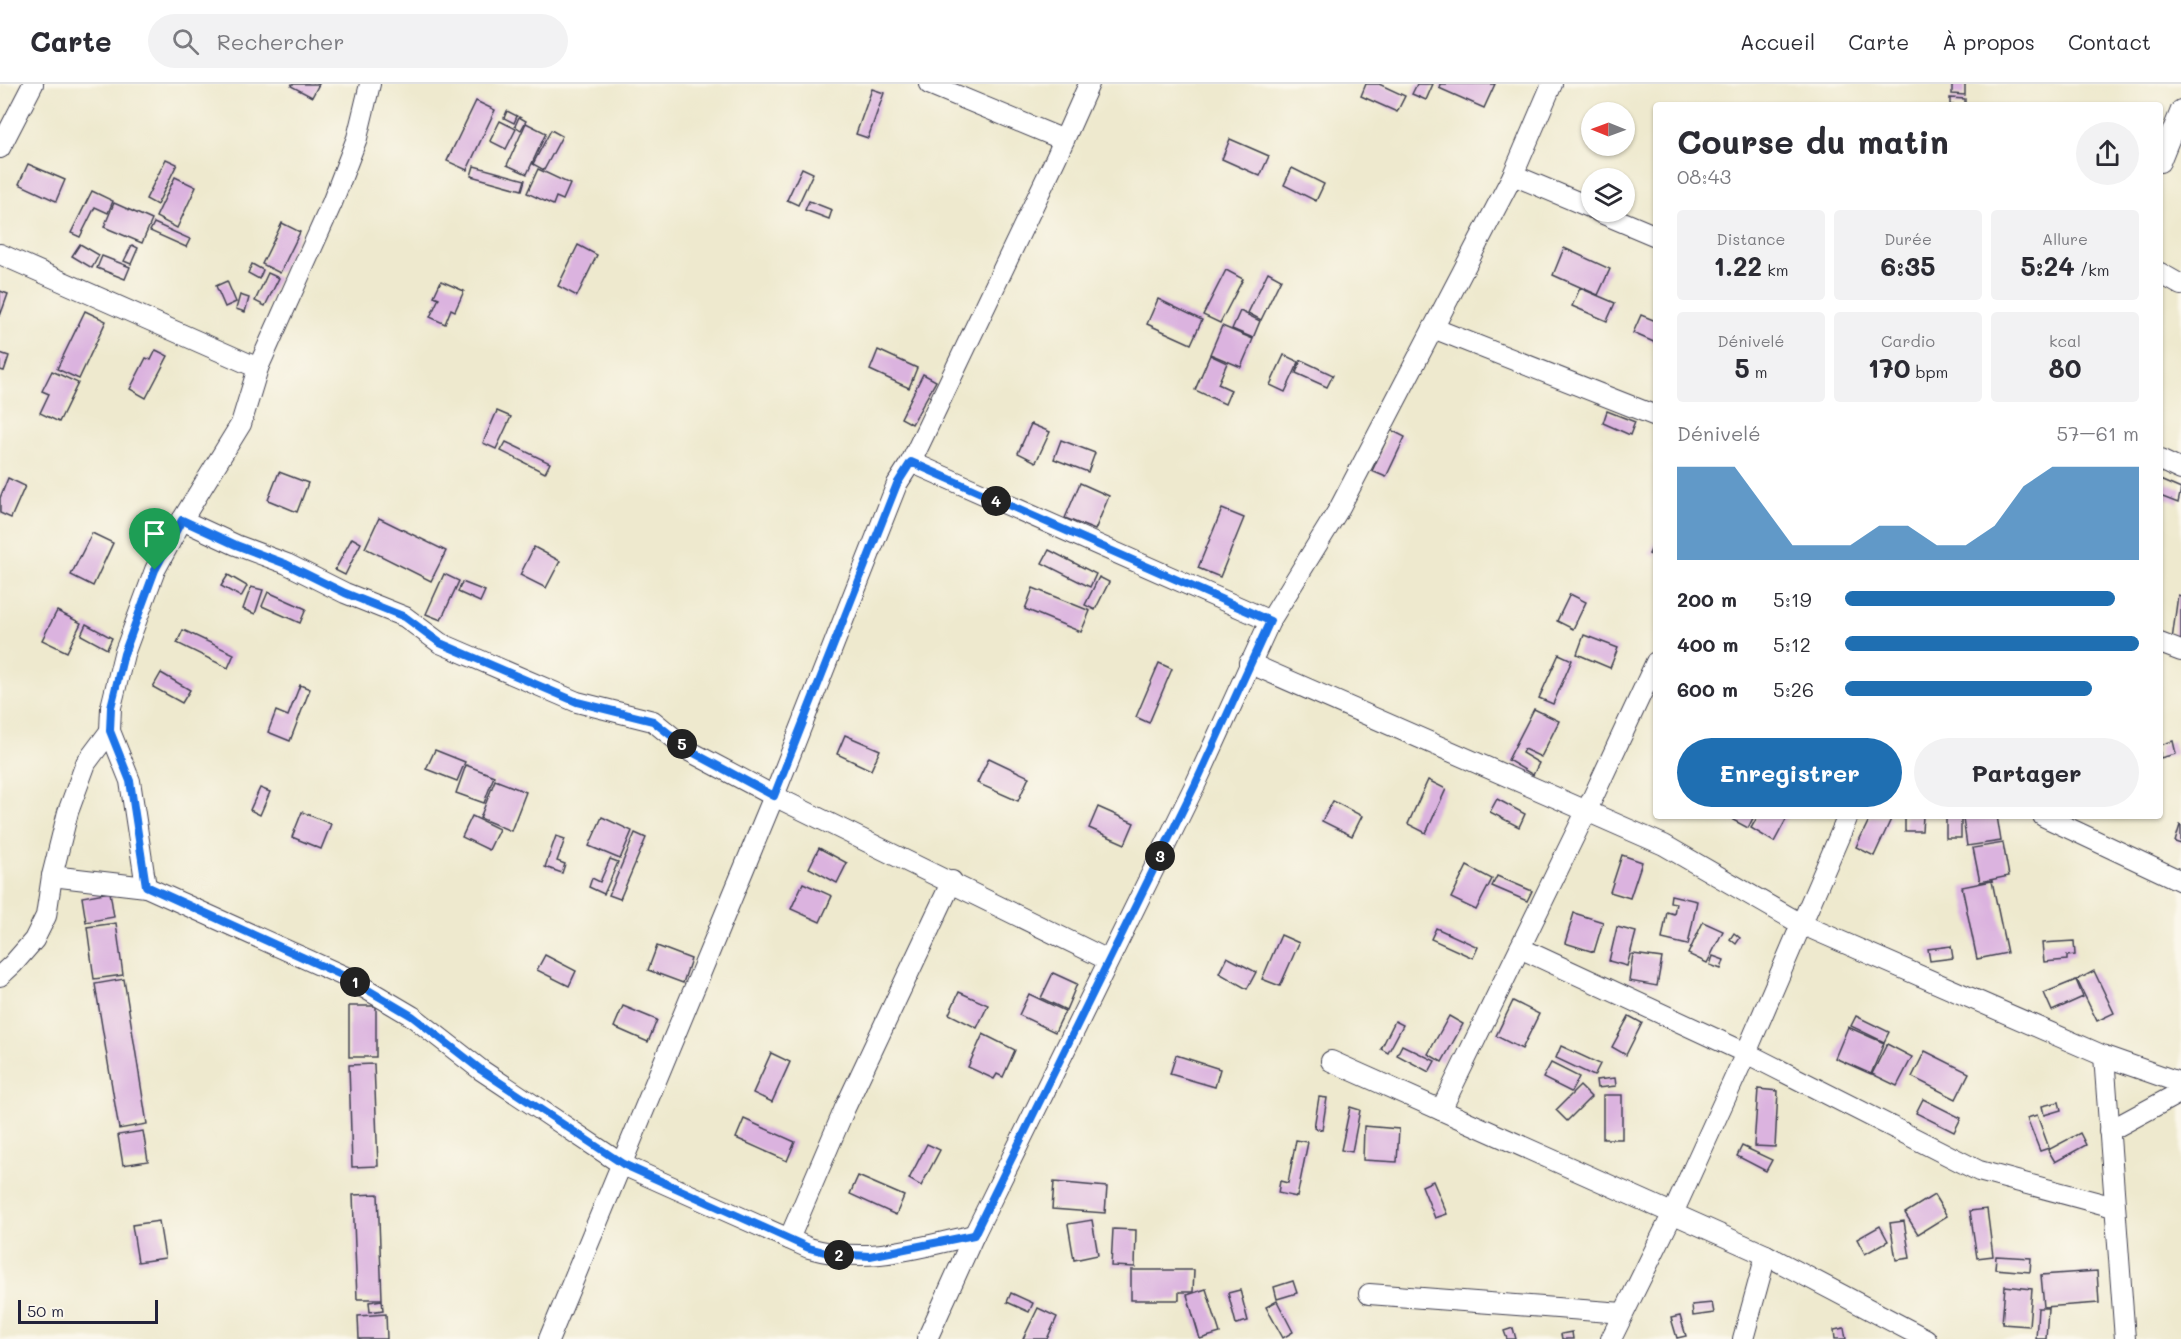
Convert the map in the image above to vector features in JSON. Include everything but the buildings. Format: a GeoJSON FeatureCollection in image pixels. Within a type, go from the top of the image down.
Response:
{"type":"FeatureCollection","features":[{"type":"Feature","properties":{"kind":"street"},"geometry":{"type":"LineString","coordinates":[[0,148],[33,84]]}},
{"type":"Feature","properties":{"kind":"street"},"geometry":{"type":"LineString","coordinates":[[146,886],[130,781],[110,731],[111,707],[124,654],[155,570],[182,520],[241,424],[258,368],[332,203],[357,138],[370,84]]}},
{"type":"Feature","properties":{"kind":"street"},"geometry":{"type":"LineString","coordinates":[[929,84],[1064,140]]}},
{"type":"Feature","properties":{"kind":"street"},"geometry":{"type":"LineString","coordinates":[[549,1339],[774,796],[897,484],[911,462],[1089,84]]}},
{"type":"Feature","properties":{"kind":"street"},"geometry":{"type":"LineString","coordinates":[[927,1339],[974,1235],[1196,783],[1270,621],[1339,509],[1514,174],[1552,84]]}},
{"type":"Feature","properties":{"kind":"street"},"geometry":{"type":"LineString","coordinates":[[2163,155],[2181,110]]}},
{"type":"Feature","properties":{"kind":"street"},"geometry":{"type":"LineString","coordinates":[[1514,174],[1581,203]]}},
{"type":"Feature","properties":{"kind":"street"},"geometry":{"type":"LineString","coordinates":[[1623,222],[1653,235]]}},
{"type":"Feature","properties":{"kind":"street"},"geometry":{"type":"LineString","coordinates":[[0,254],[258,368]]}},
{"type":"Feature","properties":{"kind":"street"},"geometry":{"type":"LineString","coordinates":[[2163,275],[2181,285]]}},
{"type":"Feature","properties":{"kind":"street"},"geometry":{"type":"LineString","coordinates":[[1433,327],[1653,415]]}},
{"type":"Feature","properties":{"kind":"street"},"geometry":{"type":"LineString","coordinates":[[2163,461],[2181,470]]}},
{"type":"Feature","properties":{"kind":"street"},"geometry":{"type":"LineString","coordinates":[[911,462],[1270,621]]}},
{"type":"Feature","properties":{"kind":"street"},"geometry":{"type":"LineString","coordinates":[[182,520],[236,545],[286,564],[345,593],[405,617],[440,643],[577,702],[653,721],[692,752],[774,796],[952,881],[1108,960]]}},
{"type":"Feature","properties":{"kind":"street"},"geometry":{"type":"LineString","coordinates":[[2163,644],[2181,651]]}},
{"type":"Feature","properties":{"kind":"street"},"geometry":{"type":"LineString","coordinates":[[1250,663],[1664,844],[1801,924],[2104,1056],[2181,1083]]}},
{"type":"Feature","properties":{"kind":"street"},"geometry":{"type":"LineString","coordinates":[[1440,1110],[1587,810],[1653,668]]}},
{"type":"Feature","properties":{"kind":"street"},"geometry":{"type":"LineString","coordinates":[[0,976],[34,940],[46,916],[52,876],[68,812],[86,763],[110,731]]}},
{"type":"Feature","properties":{"kind":"street"},"geometry":{"type":"LineString","coordinates":[[1611,1339],[1746,1053],[1847,819]]}},
{"type":"Feature","properties":{"kind":"street"},"geometry":{"type":"LineString","coordinates":[[2049,819],[2181,881]]}},
{"type":"Feature","properties":{"kind":"street"},"geometry":{"type":"LineString","coordinates":[[52,876],[146,886],[346,977],[412,1016],[481,1070],[623,1164],[809,1248],[832,1254],[870,1256],[974,1235]]}},
{"type":"Feature","properties":{"kind":"street"},"geometry":{"type":"LineString","coordinates":[[789,1239],[844,1108],[952,881]]}},
{"type":"Feature","properties":{"kind":"street"},"geometry":{"type":"LineString","coordinates":[[1520,948],[1746,1053],[1979,1171],[2114,1207]]}},
{"type":"Feature","properties":{"kind":"street"},"geometry":{"type":"LineString","coordinates":[[2104,1056],[2125,1339]]}},
{"type":"Feature","properties":{"kind":"street"},"geometry":{"type":"LineString","coordinates":[[1331,1061],[1766,1255],[1926,1339]]}},
{"type":"Feature","properties":{"kind":"street"},"geometry":{"type":"LineString","coordinates":[[2109,1131],[2181,1092]]}},
{"type":"Feature","properties":{"kind":"street"},"geometry":{"type":"LineString","coordinates":[[1743,1339],[1766,1255]]}},
{"type":"Feature","properties":{"kind":"street"},"geometry":{"type":"LineString","coordinates":[[1369,1294],[1623,1313]]}},
{"type":"Feature","properties":{"kind":"route"},"geometry":{"type":"LineString","coordinates":[[911,462],[1270,621],[1196,783],[974,1235],[870,1256],[832,1254],[809,1248],[623,1164],[481,1070],[412,1016],[346,977],[146,886],[130,781],[110,731],[111,707],[124,654],[155,570],[182,520],[236,545],[286,564],[345,593],[405,617],[440,643],[577,702],[653,721],[692,752],[774,796],[897,484],[911,462]]}}]}
